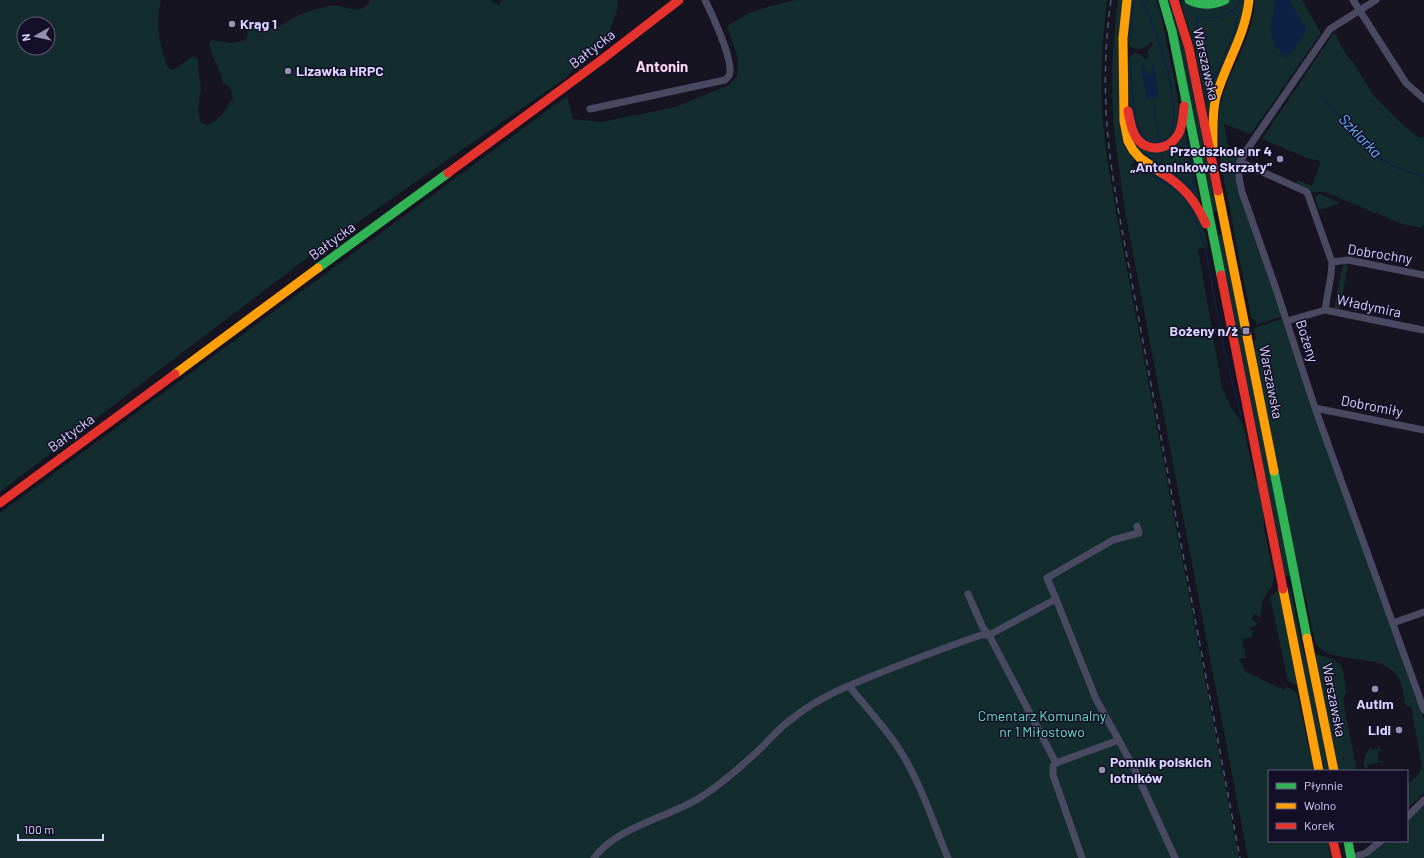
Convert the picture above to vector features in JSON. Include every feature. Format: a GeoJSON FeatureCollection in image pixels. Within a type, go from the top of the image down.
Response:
{"type":"FeatureCollection","features":[{"type":"Feature","properties":{"kind":"main road"},"geometry":{"type":"LineString","coordinates":[[1127,0],[1124,38],[1124,125],[1126,135],[1131,148],[1140,158],[1178,184],[1193,199],[1206,223],[1217,258]]}},
{"type":"Feature","properties":{"kind":"main road","name":"Warszawska"},"geometry":{"type":"LineString","coordinates":[[1163,0],[1184,90],[1319,770]]}},
{"type":"Feature","properties":{"kind":"main road","name":"Warszawska"},"geometry":{"type":"LineString","coordinates":[[1174,0],[1189,48],[1334,770]]}},
{"type":"Feature","properties":{"kind":"main road"},"geometry":{"type":"LineString","coordinates":[[1189,0],[1200,5],[1208,5],[1216,4],[1225,0]]}},
{"type":"Feature","properties":{"kind":"main road"},"geometry":{"type":"LineString","coordinates":[[1214,171],[1214,107],[1219,88],[1244,31],[1249,0]]}},
{"type":"Feature","properties":{"kind":"main road","name":"Bałtycka"},"geometry":{"type":"LineString","coordinates":[[0,503],[600,61],[676,2]]}},
{"type":"Feature","properties":{"kind":"main road"},"geometry":{"type":"LineString","coordinates":[[1124,90],[1134,134],[1142,144],[1155,149],[1168,146],[1174,141],[1178,134],[1182,120],[1184,90]]}},
{"type":"Feature","properties":{"kind":"main road"},"geometry":{"type":"LineString","coordinates":[[1282,583],[1296,580]]}},
{"type":"Feature","properties":{"kind":"main road"},"geometry":{"type":"LineString","coordinates":[[1333,842],[1337,858]]}},
{"type":"Feature","properties":{"kind":"main road"},"geometry":{"type":"LineString","coordinates":[[1348,842],[1351,858]]}},
{"type":"Feature","properties":{"kind":"street"},"geometry":{"type":"LineString","coordinates":[[590,110],[725,80],[729,76],[730,72],[727,57],[717,27],[705,0]]}},
{"type":"Feature","properties":{"kind":"street"},"geometry":{"type":"LineString","coordinates":[[1353,0],[1406,83],[1424,99]]}},
{"type":"Feature","properties":{"kind":"street","name":"Bożeny"},"geometry":{"type":"LineString","coordinates":[[1376,0],[1330,29],[1252,141],[1240,162],[1238,176],[1242,192],[1287,321],[1315,408],[1424,710]]}},
{"type":"Feature","properties":{"kind":"street"},"geometry":{"type":"LineString","coordinates":[[1240,162],[1307,192],[1332,262],[1325,310]]}},
{"type":"Feature","properties":{"kind":"street","name":"Dobrochny"},"geometry":{"type":"LineString","coordinates":[[1332,262],[1348,260],[1424,275]]}},
{"type":"Feature","properties":{"kind":"street","name":"Władymira"},"geometry":{"type":"LineString","coordinates":[[1287,321],[1325,310],[1424,330]]}},
{"type":"Feature","properties":{"kind":"street","name":"Dobromiły"},"geometry":{"type":"LineString","coordinates":[[1315,408],[1424,430]]}},
{"type":"Feature","properties":{"kind":"street"},"geometry":{"type":"LineString","coordinates":[[1137,526],[1138,533],[1113,540],[1047,578],[1096,699],[1134,768],[1175,858]]}},
{"type":"Feature","properties":{"kind":"street"},"geometry":{"type":"LineString","coordinates":[[968,594],[983,628],[989,635],[1056,763]]}},
{"type":"Feature","properties":{"kind":"street"},"geometry":{"type":"LineString","coordinates":[[594,858],[602,848],[614,839],[709,792],[793,718],[812,705],[849,686],[944,648],[981,635],[989,635],[1056,599]]}},
{"type":"Feature","properties":{"kind":"street"},"geometry":{"type":"LineString","coordinates":[[1393,623],[1424,612]]}},
{"type":"Feature","properties":{"kind":"street"},"geometry":{"type":"LineString","coordinates":[[849,686],[897,746],[924,798],[948,858]]}},
{"type":"Feature","properties":{"kind":"street"},"geometry":{"type":"LineString","coordinates":[[1082,858],[1053,774],[1054,766],[1056,763],[1119,740]]}},
{"type":"Feature","properties":{"kind":"street"},"geometry":{"type":"LineString","coordinates":[[1408,816],[1424,800]]}},
{"type":"Feature","properties":{"kind":"street"},"geometry":{"type":"LineString","coordinates":[[1351,858],[1366,853],[1379,842]]}},
{"type":"Feature","properties":{"kind":"green space"},"geometry":{"type":"Polygon","coordinates":[[[0,0],[161,0],[158,26],[168,68],[173,70],[193,56],[198,59],[201,88],[198,111],[201,123],[207,125],[220,117],[233,99],[230,87],[223,83],[209,44],[212,40],[231,43],[246,40],[251,23],[264,29],[272,28],[299,15],[329,6],[362,9],[371,0],[490,0],[499,5],[502,0],[617,0],[618,7],[608,36],[564,79],[318,250],[0,492],[0,0]]]}},
{"type":"Feature","properties":{"kind":"green space","name":"Cmentarz Komunalny nr 1 Miłostowo"},"geometry":{"type":"Polygon","coordinates":[[[795,0],[1107,0],[1101,82],[1102,115],[1108,161],[1116,212],[1239,858],[0,858],[0,513],[567,96],[573,119],[601,122],[675,107],[729,85],[737,76],[738,58],[727,26],[749,13],[795,0]]]}},
{"type":"Feature","properties":{"kind":"green space"},"geometry":{"type":"Polygon","coordinates":[[[1118,0],[1124,0],[1120,125],[1128,149],[1135,158],[1134,163],[1130,165],[1135,169],[1136,165],[1140,163],[1185,195],[1194,206],[1204,229],[1208,247],[1198,249],[1222,387],[1231,407],[1243,424],[1255,481],[1258,481],[1263,506],[1264,528],[1274,577],[1272,587],[1263,599],[1260,618],[1255,614],[1252,619],[1257,623],[1254,627],[1253,626],[1249,629],[1253,631],[1252,637],[1242,639],[1246,658],[1239,659],[1246,672],[1284,690],[1286,686],[1297,693],[1309,749],[1316,770],[1268,770],[1268,842],[1328,842],[1331,858],[1248,858],[1125,211],[1113,121],[1112,86],[1114,34],[1118,0]]]}},
{"type":"Feature","properties":{"kind":"green space"},"geometry":{"type":"Polygon","coordinates":[[[1132,0],[1156,0],[1174,78],[1178,101],[1177,123],[1174,132],[1169,139],[1160,144],[1147,141],[1136,127],[1132,117],[1128,85],[1129,59],[1130,56],[1136,53],[1141,55],[1144,59],[1148,58],[1148,51],[1153,44],[1151,42],[1141,49],[1135,49],[1129,45],[1128,30],[1132,0]]]}},
{"type":"Feature","properties":{"kind":"green space"},"geometry":{"type":"Polygon","coordinates":[[[1168,0],[1170,0],[1188,61],[1217,210],[1215,212],[1212,211],[1175,25],[1168,0]]]}},
{"type":"Feature","properties":{"kind":"green space"},"geometry":{"type":"Polygon","coordinates":[[[1180,0],[1201,9],[1206,9],[1221,6],[1231,0],[1246,0],[1244,17],[1209,119],[1195,50],[1180,0]]]}},
{"type":"Feature","properties":{"kind":"green space"},"geometry":{"type":"Polygon","coordinates":[[[1255,0],[1302,0],[1321,33],[1251,134],[1224,124],[1230,155],[1238,157],[1236,167],[1283,316],[1256,325],[1255,319],[1252,319],[1250,311],[1223,174],[1218,136],[1219,113],[1222,98],[1249,30],[1255,0]]]}},
{"type":"Feature","properties":{"kind":"green space"},"geometry":{"type":"Polygon","coordinates":[[[1334,32],[1345,53],[1353,62],[1373,95],[1403,125],[1419,138],[1424,137],[1424,222],[1422,228],[1402,224],[1325,192],[1309,192],[1296,184],[1298,180],[1312,186],[1321,161],[1307,158],[1262,139],[1334,32]]]}},
{"type":"Feature","properties":{"kind":"green space"},"geometry":{"type":"Polygon","coordinates":[[[1184,125],[1200,204],[1193,192],[1136,150],[1128,130],[1157,152],[1184,125]]]}},
{"type":"Feature","properties":{"kind":"green space"},"geometry":{"type":"Polygon","coordinates":[[[1320,194],[1340,203],[1319,210],[1315,197],[1320,194]]]}},
{"type":"Feature","properties":{"kind":"green space"},"geometry":{"type":"Polygon","coordinates":[[[1220,234],[1223,237],[1292,575],[1284,577],[1217,237],[1220,234]]]}},
{"type":"Feature","properties":{"kind":"green space"},"geometry":{"type":"Polygon","coordinates":[[[1343,264],[1348,265],[1340,309],[1334,308],[1343,264]]]}},
{"type":"Feature","properties":{"kind":"green space"},"geometry":{"type":"Polygon","coordinates":[[[1282,319],[1424,719],[1424,793],[1408,808],[1408,784],[1418,775],[1422,767],[1411,706],[1406,707],[1398,677],[1391,669],[1381,664],[1332,655],[1322,650],[1315,642],[1304,590],[1297,569],[1256,364],[1254,340],[1256,340],[1254,328],[1282,319]]]}},
{"type":"Feature","properties":{"kind":"green space"},"geometry":{"type":"Polygon","coordinates":[[[1287,587],[1291,590],[1301,641],[1314,689],[1331,770],[1325,770],[1310,711],[1287,587]]]}},
{"type":"Feature","properties":{"kind":"green space"},"geometry":{"type":"Polygon","coordinates":[[[1280,588],[1299,686],[1288,681],[1270,597],[1280,588]]]}},
{"type":"Feature","properties":{"kind":"green space"},"geometry":{"type":"Polygon","coordinates":[[[1314,653],[1334,660],[1343,670],[1346,691],[1343,701],[1357,770],[1337,770],[1314,653]]]}},
{"type":"Feature","properties":{"kind":"green space"},"geometry":{"type":"Polygon","coordinates":[[[1374,746],[1376,750],[1379,746],[1381,751],[1377,752],[1379,762],[1383,761],[1383,765],[1382,766],[1381,762],[1367,765],[1368,769],[1366,769],[1364,766],[1364,758],[1371,747],[1372,750],[1375,750],[1374,746]]]}},
{"type":"Feature","properties":{"kind":"green space"},"geometry":{"type":"Polygon","coordinates":[[[1424,805],[1424,858],[1367,858],[1366,855],[1383,842],[1408,842],[1408,819],[1424,805]]]}},
{"type":"Feature","properties":{"kind":"water"},"geometry":{"type":"Polygon","coordinates":[[[1275,0],[1289,0],[1306,29],[1289,55],[1284,56],[1274,43],[1272,36],[1271,30],[1275,0]]]}},
{"type":"Feature","properties":{"kind":"water"},"geometry":{"type":"Polygon","coordinates":[[[1153,62],[1159,97],[1148,99],[1146,97],[1141,65],[1143,64],[1147,74],[1151,74],[1153,62]]]}},
{"type":"Feature","properties":{"kind":"waterway"},"geometry":{"type":"LineString","coordinates":[[1130,41],[1134,0]]}},
{"type":"Feature","properties":{"kind":"waterway"},"geometry":{"type":"LineString","coordinates":[[1131,61],[1133,102],[1137,125],[1141,133],[1148,140],[1155,142],[1163,141],[1171,133],[1174,121],[1171,86],[1154,28],[1142,0]]}},
{"type":"Feature","properties":{"kind":"waterway"},"geometry":{"type":"LineString","coordinates":[[1209,92],[1196,17],[1209,18],[1227,14],[1232,11],[1240,1]]}},
{"type":"Feature","properties":{"kind":"waterway"},"geometry":{"type":"LineString","coordinates":[[1209,91],[1234,33],[1238,16],[1232,11]]}},
{"type":"Feature","properties":{"kind":"waterway","name":"Szklarka"},"geometry":{"type":"LineString","coordinates":[[1322,97],[1375,155],[1391,165],[1424,177]]}},
{"type":"Feature","properties":{"kind":"waterway"},"geometry":{"type":"LineString","coordinates":[[1154,105],[1159,142]]}},
{"type":"Feature","properties":{"kind":"waterway"},"geometry":{"type":"LineString","coordinates":[[1141,152],[1181,178],[1195,192],[1186,139]]}},
{"type":"Feature","properties":{"kind":"waterway"},"geometry":{"type":"LineString","coordinates":[[1161,165],[1163,154]]}},
{"type":"Feature","properties":{"kind":"waterway"},"geometry":{"type":"LineString","coordinates":[[1141,167],[1185,198],[1194,214],[1205,247],[1225,355],[1241,415]]}},
{"type":"Feature","properties":{"kind":"railway"},"geometry":{"type":"LineString","coordinates":[[1111,0],[1106,47],[1107,126],[1120,221],[1240,858]]}},
{"type":"Feature","properties":{"kind":"traffic: fast"},"geometry":{"type":"LineString","coordinates":[[1163,0],[1172,31],[1221,275]]}},
{"type":"Feature","properties":{"kind":"traffic: fast"},"geometry":{"type":"LineString","coordinates":[[1189,0],[1207,4],[1225,0]]}},
{"type":"Feature","properties":{"kind":"traffic: fast"},"geometry":{"type":"LineString","coordinates":[[318,268],[448,173]]}},
{"type":"Feature","properties":{"kind":"traffic: fast"},"geometry":{"type":"LineString","coordinates":[[1274,471],[1307,638]]}},
{"type":"Feature","properties":{"kind":"traffic: fast"},"geometry":{"type":"LineString","coordinates":[[1348,842],[1351,858]]}},
{"type":"Feature","properties":{"kind":"traffic: slow"},"geometry":{"type":"LineString","coordinates":[[1127,0],[1123,38],[1124,121],[1128,141],[1140,158],[1162,173]]}},
{"type":"Feature","properties":{"kind":"traffic: slow"},"geometry":{"type":"LineString","coordinates":[[1213,146],[1213,115],[1216,97],[1244,26],[1249,0]]}},
{"type":"Feature","properties":{"kind":"traffic: slow"},"geometry":{"type":"LineString","coordinates":[[1218,191],[1274,471]]}},
{"type":"Feature","properties":{"kind":"traffic: slow"},"geometry":{"type":"LineString","coordinates":[[175,374],[318,268]]}},
{"type":"Feature","properties":{"kind":"traffic: slow"},"geometry":{"type":"LineString","coordinates":[[1283,589],[1319,770]]}},
{"type":"Feature","properties":{"kind":"traffic: slow"},"geometry":{"type":"LineString","coordinates":[[1307,638],[1334,770]]}},
{"type":"Feature","properties":{"kind":"traffic: jam"},"geometry":{"type":"LineString","coordinates":[[448,173],[600,61],[679,0]]}},
{"type":"Feature","properties":{"kind":"traffic: jam"},"geometry":{"type":"LineString","coordinates":[[1174,0],[1189,48],[1218,191]]}},
{"type":"Feature","properties":{"kind":"traffic: jam"},"geometry":{"type":"LineString","coordinates":[[1128,111],[1136,137],[1146,146],[1158,148],[1170,143],[1179,133],[1184,106]]}},
{"type":"Feature","properties":{"kind":"traffic: jam"},"geometry":{"type":"LineString","coordinates":[[1162,173],[1183,189],[1198,208],[1206,224]]}},
{"type":"Feature","properties":{"kind":"traffic: jam"},"geometry":{"type":"LineString","coordinates":[[1221,275],[1283,589]]}},
{"type":"Feature","properties":{"kind":"traffic: jam"},"geometry":{"type":"LineString","coordinates":[[0,503],[175,374]]}},
{"type":"Feature","properties":{"kind":"traffic: jam"},"geometry":{"type":"LineString","coordinates":[[1333,842],[1337,858]]}},
{"type":"Feature","properties":{"kind":"place","name":"Krąg 1"},"geometry":{"type":"Point","coordinates":[232,24]}},
{"type":"Feature","properties":{"kind":"place","name":"Lizawka HRPC"},"geometry":{"type":"Point","coordinates":[288,71]}},
{"type":"Feature","properties":{"kind":"place","name":"Przedszkole nr 4 „Antoninkowe Skrzaty”"},"geometry":{"type":"Point","coordinates":[1280,159]}},
{"type":"Feature","properties":{"kind":"place","name":"Bożeny n/ż"},"geometry":{"type":"Point","coordinates":[1246,331]}},
{"type":"Feature","properties":{"kind":"place","name":"Autim"},"geometry":{"type":"Point","coordinates":[1375,689]}},
{"type":"Feature","properties":{"kind":"place","name":"Lidl"},"geometry":{"type":"Point","coordinates":[1399,730]}},
{"type":"Feature","properties":{"kind":"place","name":"Pomnik polskich lotników"},"geometry":{"type":"Point","coordinates":[1102,770]}},
{"type":"Feature","properties":{"kind":"district","name":"Antonin"},"geometry":{"type":"Point","coordinates":[662,67]}}]}
